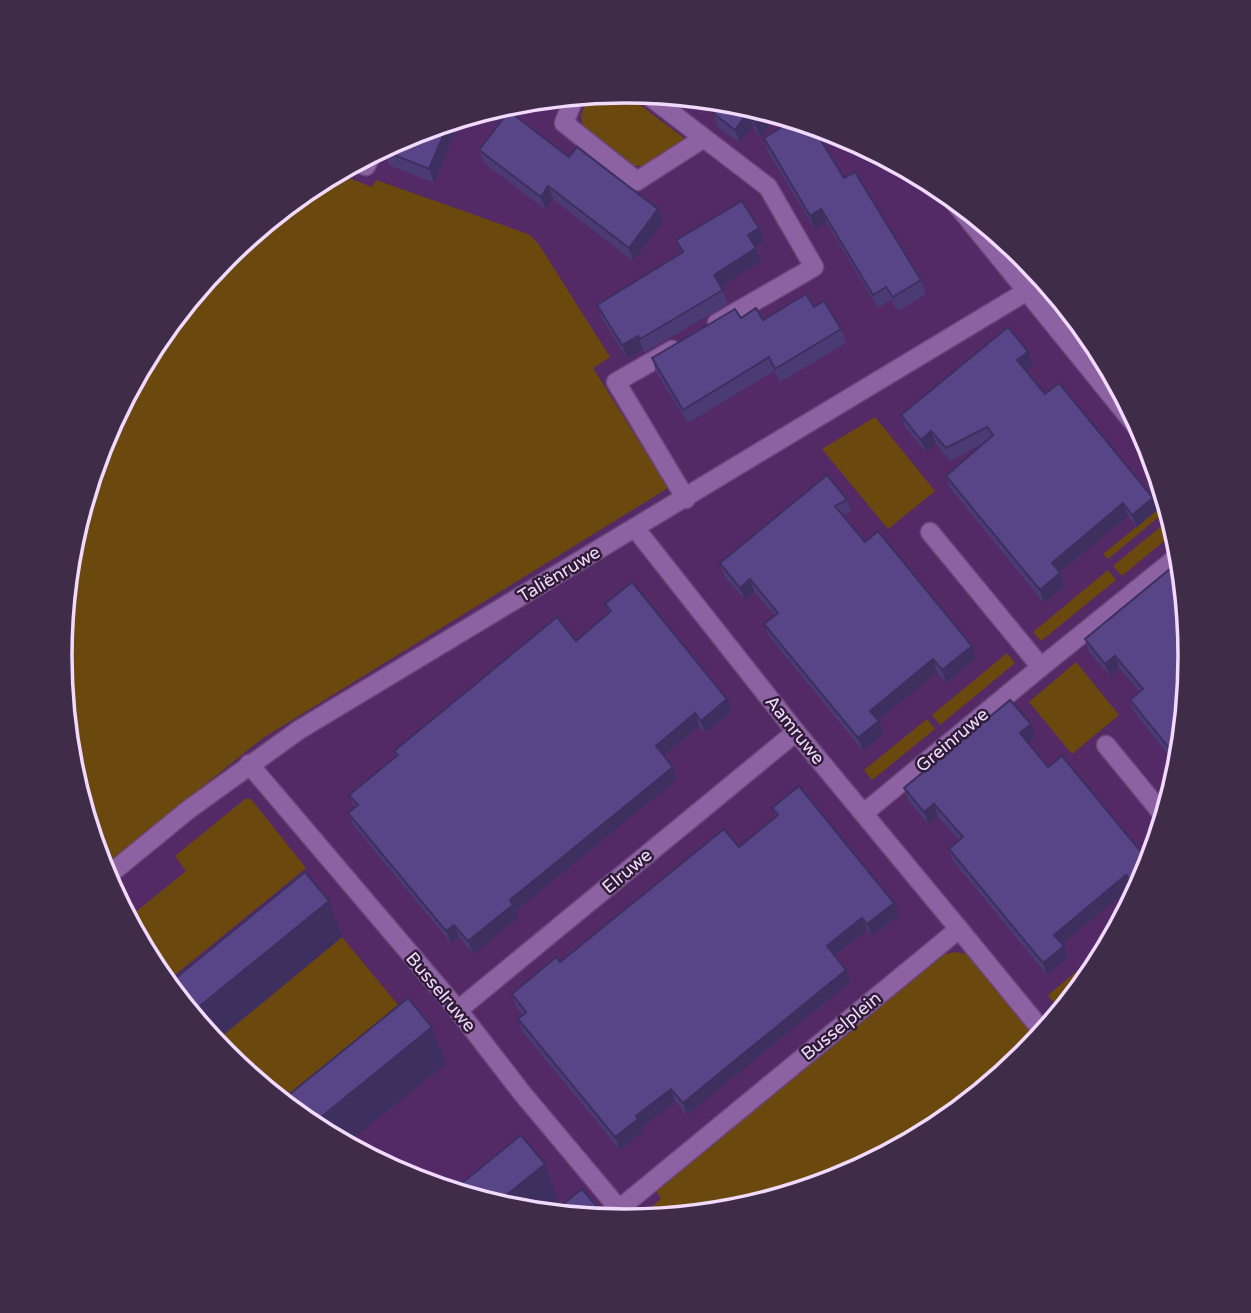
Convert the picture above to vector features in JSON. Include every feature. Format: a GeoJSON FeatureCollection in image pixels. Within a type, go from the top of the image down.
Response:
{"type":"FeatureCollection","features":[{"type":"Feature","properties":{"kind":"street"},"geometry":{"type":"LineString","coordinates":[[659,104],[768,187],[814,267],[616,382],[686,499]]}},
{"type":"Feature","properties":{"kind":"street"},"geometry":{"type":"LineString","coordinates":[[571,105],[564,123],[637,181],[705,138]]}},
{"type":"Feature","properties":{"kind":"street"},"geometry":{"type":"LineString","coordinates":[[974,226],[1117,402]]}},
{"type":"Feature","properties":{"kind":"street","name":"Taliënruwe"},"geometry":{"type":"LineString","coordinates":[[115,870],[188,810],[299,730],[1027,291]]}},
{"type":"Feature","properties":{"kind":"street","name":"Aamruwe"},"geometry":{"type":"LineString","coordinates":[[635,528],[796,732],[959,929]]}},
{"type":"Feature","properties":{"kind":"street"},"geometry":{"type":"LineString","coordinates":[[930,532],[1041,667]]}},
{"type":"Feature","properties":{"kind":"street","name":"Greinruwe"},"geometry":{"type":"LineString","coordinates":[[864,813],[1171,562]]}},
{"type":"Feature","properties":{"kind":"street","name":"Elruwe"},"geometry":{"type":"LineString","coordinates":[[458,1010],[796,732]]}},
{"type":"Feature","properties":{"kind":"street"},"geometry":{"type":"LineString","coordinates":[[1106,745],[1158,808]]}},
{"type":"Feature","properties":{"kind":"street","name":"Busselruwe"},"geometry":{"type":"LineString","coordinates":[[249,764],[458,1010],[522,1093],[621,1210]]}},
{"type":"Feature","properties":{"kind":"street"},"geometry":{"type":"LineString","coordinates":[[959,929],[1038,1026]]}},
{"type":"Feature","properties":{"kind":"street","name":"Busselplein"},"geometry":{"type":"LineString","coordinates":[[631,1210],[959,929]]}},
{"type":"Feature","properties":{"kind":"shaded area"},"geometry":{"type":"Polygon","coordinates":[[[638,103],[685,139],[686,143],[660,160],[646,165],[632,165],[583,126],[581,115],[585,104],[638,103]]]}},
{"type":"Feature","properties":{"kind":"shaded area"},"geometry":{"type":"Polygon","coordinates":[[[348,178],[372,187],[376,180],[528,234],[538,243],[610,357],[593,368],[668,488],[263,738],[111,860],[91,800],[76,729],[73,620],[82,548],[91,513],[101,479],[129,412],[165,349],[209,291],[260,240],[288,217],[348,178]]]}},
{"type":"Feature","properties":{"kind":"shaded area"},"geometry":{"type":"Polygon","coordinates":[[[875,417],[935,491],[888,529],[822,449],[875,417]]]}},
{"type":"Feature","properties":{"kind":"shaded area"},"geometry":{"type":"Polygon","coordinates":[[[1159,509],[1161,515],[1108,559],[1103,554],[1159,509]]]}},
{"type":"Feature","properties":{"kind":"shaded area"},"geometry":{"type":"Polygon","coordinates":[[[1163,525],[1167,539],[1122,576],[1113,566],[1163,525]]]}},
{"type":"Feature","properties":{"kind":"shaded area"},"geometry":{"type":"Polygon","coordinates":[[[1108,570],[1116,580],[1041,641],[1033,632],[1108,570]]]}},
{"type":"Feature","properties":{"kind":"shaded area"},"geometry":{"type":"Polygon","coordinates":[[[1007,653],[1015,663],[940,725],[932,715],[1007,653]]]}},
{"type":"Feature","properties":{"kind":"shaded area"},"geometry":{"type":"Polygon","coordinates":[[[1076,662],[1119,715],[1072,754],[1029,702],[1076,662]]]}},
{"type":"Feature","properties":{"kind":"shaded area"},"geometry":{"type":"Polygon","coordinates":[[[927,719],[935,729],[872,780],[864,770],[927,719]]]}},
{"type":"Feature","properties":{"kind":"shaded area"},"geometry":{"type":"Polygon","coordinates":[[[245,799],[251,799],[306,868],[173,976],[135,912],[186,871],[175,856],[245,799]]]}},
{"type":"Feature","properties":{"kind":"shaded area"},"geometry":{"type":"Polygon","coordinates":[[[342,937],[422,1034],[319,1118],[260,1073],[222,1036],[342,937]]]}},
{"type":"Feature","properties":{"kind":"shaded area"},"geometry":{"type":"Polygon","coordinates":[[[945,954],[967,954],[1031,1033],[991,1073],[933,1117],[870,1153],[837,1168],[803,1181],[734,1200],[651,1209],[661,1198],[656,1191],[945,954]]]}},
{"type":"Feature","properties":{"kind":"shaded area"},"geometry":{"type":"Polygon","coordinates":[[[1086,963],[1056,1005],[1048,995],[1086,963]]]}},
{"type":"Feature","properties":{"kind":"building"},"geometry":{"type":"Polygon","coordinates":[[[715,110],[745,116],[735,130],[713,113],[715,110]]]}},
{"type":"Feature","properties":{"kind":"building"},"geometry":{"type":"Polygon","coordinates":[[[514,115],[569,157],[577,147],[658,209],[629,248],[548,186],[541,197],[479,150],[505,116],[514,115]]]}},
{"type":"Feature","properties":{"kind":"building"},"geometry":{"type":"Polygon","coordinates":[[[783,126],[820,138],[844,178],[855,172],[921,280],[893,297],[886,287],[873,295],[821,209],[810,216],[764,138],[783,126]]]}},
{"type":"Feature","properties":{"kind":"building"},"geometry":{"type":"Polygon","coordinates":[[[444,133],[429,169],[393,155],[444,133]]]}},
{"type":"Feature","properties":{"kind":"building"},"geometry":{"type":"Polygon","coordinates":[[[742,201],[759,228],[748,235],[756,248],[714,275],[723,290],[640,339],[638,336],[622,345],[597,305],[683,252],[676,240],[742,201]]]}},
{"type":"Feature","properties":{"kind":"building"},"geometry":{"type":"Polygon","coordinates":[[[806,294],[814,307],[824,301],[841,329],[775,369],[769,357],[683,410],[652,358],[735,309],[741,318],[756,308],[763,320],[806,294]]]}},
{"type":"Feature","properties":{"kind":"building"},"geometry":{"type":"Polygon","coordinates":[[[1008,327],[1028,352],[1017,360],[1045,394],[1059,383],[1153,498],[1132,515],[1123,503],[1052,563],[1060,573],[1040,590],[946,476],[993,435],[987,427],[946,448],[931,431],[921,440],[901,415],[1008,327]]]}},
{"type":"Feature","properties":{"kind":"building"},"geometry":{"type":"Polygon","coordinates":[[[827,475],[847,500],[835,506],[865,542],[878,531],[972,646],[942,670],[933,659],[870,711],[879,721],[858,738],[764,624],[778,613],[750,579],[740,588],[720,563],[827,475]]]}},
{"type":"Feature","properties":{"kind":"building"},"geometry":{"type":"Polygon","coordinates":[[[1172,567],[1179,657],[1171,751],[1130,700],[1143,689],[1115,656],[1105,664],[1085,639],[1172,567]]]}},
{"type":"Feature","properties":{"kind":"building"},"geometry":{"type":"Polygon","coordinates":[[[632,582],[727,699],[701,721],[695,713],[656,746],[673,767],[510,900],[513,905],[468,941],[454,925],[446,931],[348,813],[358,805],[349,795],[398,755],[394,751],[557,617],[576,641],[611,611],[605,604],[632,582]]]}},
{"type":"Feature","properties":{"kind":"building"},"geometry":{"type":"Polygon","coordinates":[[[1010,700],[1031,724],[1020,733],[1048,767],[1062,756],[1142,854],[1131,881],[1126,875],[1054,935],[1064,946],[1043,963],[949,849],[963,837],[934,804],[924,812],[904,788],[1010,700]]]}},
{"type":"Feature","properties":{"kind":"building"},"geometry":{"type":"Polygon","coordinates":[[[799,786],[894,903],[867,924],[862,918],[827,946],[846,970],[683,1103],[671,1089],[636,1116],[638,1119],[615,1137],[518,1019],[526,1012],[512,994],[556,957],[560,962],[724,829],[739,847],[778,815],[772,808],[799,786]]]}},
{"type":"Feature","properties":{"kind":"building"},"geometry":{"type":"Polygon","coordinates":[[[305,872],[329,901],[197,1008],[175,978],[305,872]]]}},
{"type":"Feature","properties":{"kind":"building"},"geometry":{"type":"Polygon","coordinates":[[[408,998],[432,1027],[320,1118],[288,1096],[408,998]]]}},
{"type":"Feature","properties":{"kind":"building"},"geometry":{"type":"Polygon","coordinates":[[[521,1135],[545,1164],[504,1197],[460,1185],[521,1135]]]}},
{"type":"Feature","properties":{"kind":"building"},"geometry":{"type":"Polygon","coordinates":[[[582,1189],[599,1209],[563,1207],[562,1205],[582,1189]]]}}]}
